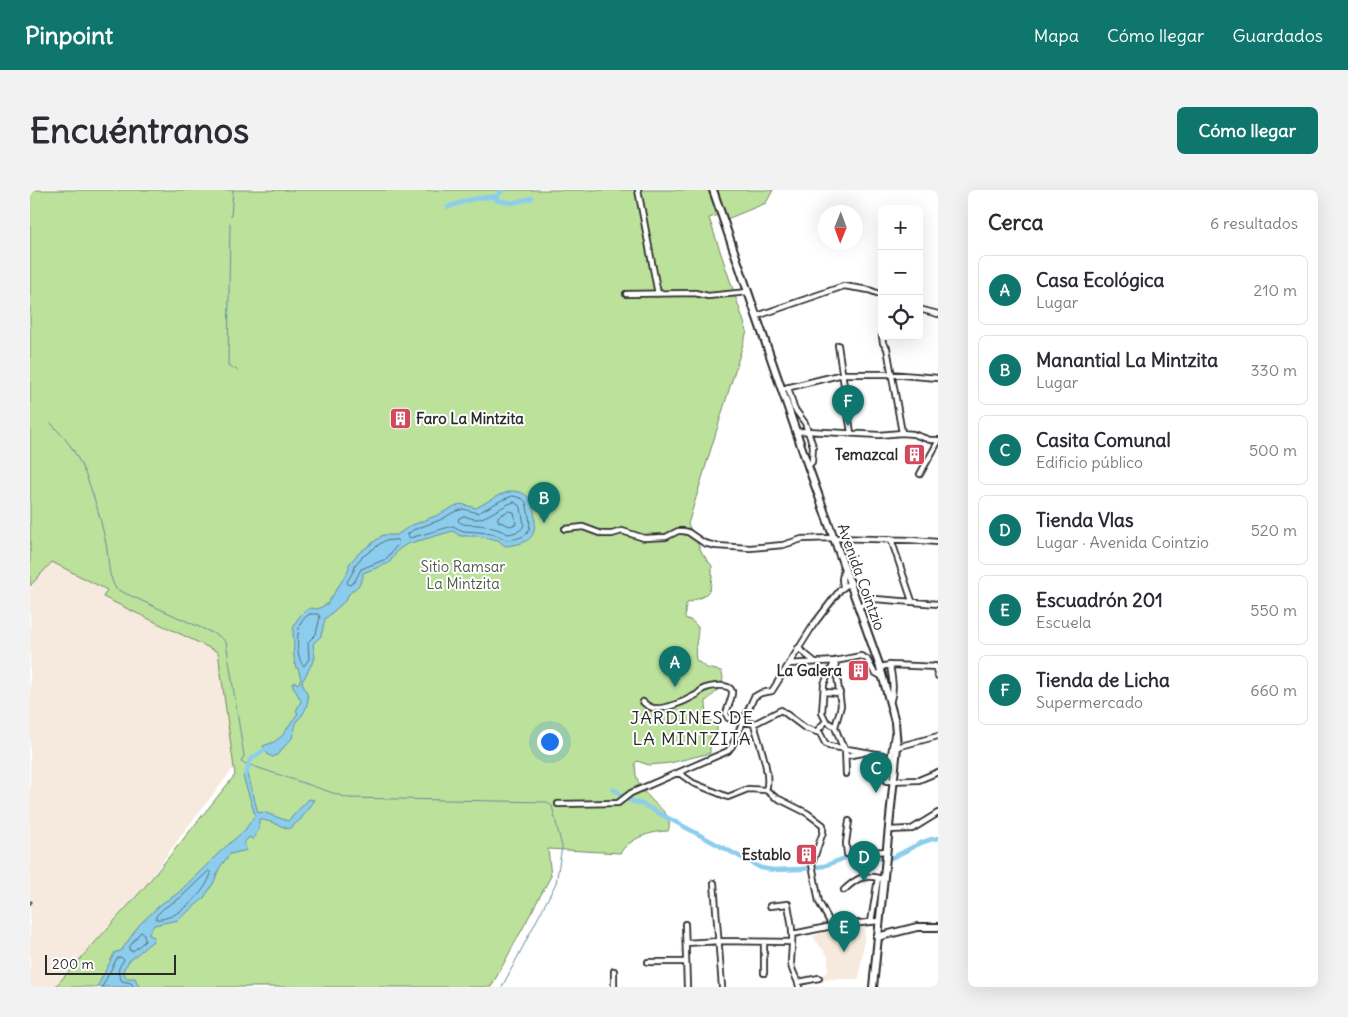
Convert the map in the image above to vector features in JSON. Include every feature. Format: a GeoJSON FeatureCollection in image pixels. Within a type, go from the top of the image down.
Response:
{"type":"FeatureCollection","features":[{"type":"Feature","properties":{"kind":"main road","name":"Avenida Cointzio"},"geometry":{"type":"LineString","coordinates":[[713,190],[756,316],[785,388],[796,432],[880,667],[895,722],[897,747],[889,830],[880,878],[879,921],[873,987]]}},
{"type":"Feature","properties":{"kind":"main road"},"geometry":{"type":"LineString","coordinates":[[877,937],[917,927],[938,927]]}},
{"type":"Feature","properties":{"kind":"street"},"geometry":{"type":"LineString","coordinates":[[638,190],[658,294]]}},
{"type":"Feature","properties":{"kind":"street"},"geometry":{"type":"LineString","coordinates":[[756,316],[844,286],[878,293]]}},
{"type":"Feature","properties":{"kind":"street"},"geometry":{"type":"LineString","coordinates":[[626,294],[695,293],[708,296],[748,292]]}},
{"type":"Feature","properties":{"kind":"street"},"geometry":{"type":"LineString","coordinates":[[923,310],[938,314]]}},
{"type":"Feature","properties":{"kind":"street"},"geometry":{"type":"LineString","coordinates":[[882,340],[882,343],[887,348],[890,374],[902,433]]}},
{"type":"Feature","properties":{"kind":"street"},"geometry":{"type":"LineString","coordinates":[[838,345],[851,433]]}},
{"type":"Feature","properties":{"kind":"street"},"geometry":{"type":"LineString","coordinates":[[808,466],[812,462],[814,454],[813,446],[804,423],[794,408],[785,388],[843,374],[890,374],[938,378]]}},
{"type":"Feature","properties":{"kind":"street"},"geometry":{"type":"LineString","coordinates":[[796,432],[879,435],[902,433],[914,434],[938,441],[920,474]]}},
{"type":"Feature","properties":{"kind":"street"},"geometry":{"type":"LineString","coordinates":[[565,529],[583,527],[602,534],[622,531],[644,538],[666,537],[678,531],[683,531],[688,532],[704,543],[716,546],[750,548],[783,545],[802,539],[891,539],[938,542]]}},
{"type":"Feature","properties":{"kind":"street"},"geometry":{"type":"LineString","coordinates":[[891,539],[912,601]]}},
{"type":"Feature","properties":{"kind":"street"},"geometry":{"type":"LineString","coordinates":[[842,587],[845,566]]}},
{"type":"Feature","properties":{"kind":"street"},"geometry":{"type":"LineString","coordinates":[[558,804],[618,803],[655,782],[728,751],[754,697],[761,693],[772,691],[798,648],[842,587],[850,582]]}},
{"type":"Feature","properties":{"kind":"street"},"geometry":{"type":"LineString","coordinates":[[859,607],[869,600],[875,599],[938,604]]}},
{"type":"Feature","properties":{"kind":"street"},"geometry":{"type":"LineString","coordinates":[[798,648],[815,662]]}},
{"type":"Feature","properties":{"kind":"street"},"geometry":{"type":"LineString","coordinates":[[789,664],[834,661],[861,656],[867,659],[874,672],[883,677]]}},
{"type":"Feature","properties":{"kind":"street"},"geometry":{"type":"LineString","coordinates":[[834,661],[826,678],[822,713],[826,721],[835,727]]}},
{"type":"Feature","properties":{"kind":"street"},"geometry":{"type":"LineString","coordinates":[[834,661],[841,706],[835,727],[841,744],[845,748],[846,774]]}},
{"type":"Feature","properties":{"kind":"street"},"geometry":{"type":"LineString","coordinates":[[890,665],[893,688],[893,696],[890,703]]}},
{"type":"Feature","properties":{"kind":"street"},"geometry":{"type":"LineString","coordinates":[[880,667],[890,665],[937,667],[938,676]]}},
{"type":"Feature","properties":{"kind":"street"},"geometry":{"type":"LineString","coordinates":[[643,702],[649,707],[655,708],[672,706],[693,697],[703,689],[728,686],[732,690],[726,714],[728,718],[754,724],[781,710],[805,728],[820,733],[825,743],[829,746],[883,755],[889,766]]}},
{"type":"Feature","properties":{"kind":"street"},"geometry":{"type":"LineString","coordinates":[[824,692],[840,693]]}},
{"type":"Feature","properties":{"kind":"street"},"geometry":{"type":"LineString","coordinates":[[817,731],[826,721]]}},
{"type":"Feature","properties":{"kind":"street"},"geometry":{"type":"LineString","coordinates":[[895,722],[887,781],[919,780],[938,772]]}},
{"type":"Feature","properties":{"kind":"street"},"geometry":{"type":"LineString","coordinates":[[754,724],[765,767],[768,785],[766,790]]}},
{"type":"Feature","properties":{"kind":"street"},"geometry":{"type":"LineString","coordinates":[[897,747],[938,736]]}},
{"type":"Feature","properties":{"kind":"street"},"geometry":{"type":"LineString","coordinates":[[846,756],[866,753]]}},
{"type":"Feature","properties":{"kind":"street"},"geometry":{"type":"LineString","coordinates":[[679,773],[693,783],[728,798],[748,789],[766,790],[775,797],[807,813],[823,825],[824,832],[816,850],[812,867],[819,902],[832,926]]}},
{"type":"Feature","properties":{"kind":"street"},"geometry":{"type":"LineString","coordinates":[[889,830],[912,830],[938,813]]}},
{"type":"Feature","properties":{"kind":"street"},"geometry":{"type":"LineString","coordinates":[[849,821],[846,842],[847,854],[886,851]]}},
{"type":"Feature","properties":{"kind":"street"},"geometry":{"type":"LineString","coordinates":[[844,890],[860,877],[880,878],[871,922]]}},
{"type":"Feature","properties":{"kind":"street"},"geometry":{"type":"LineString","coordinates":[[714,882],[722,987]]}},
{"type":"Feature","properties":{"kind":"street"},"geometry":{"type":"LineString","coordinates":[[770,906],[788,904],[792,934],[791,966],[799,984],[820,978]]}},
{"type":"Feature","properties":{"kind":"street"},"geometry":{"type":"LineString","coordinates":[[792,934],[832,926],[879,921]]}},
{"type":"Feature","properties":{"kind":"street"},"geometry":{"type":"LineString","coordinates":[[686,924],[687,987]]}},
{"type":"Feature","properties":{"kind":"street"},"geometry":{"type":"LineString","coordinates":[[764,942],[764,973]]}},
{"type":"Feature","properties":{"kind":"street"},"geometry":{"type":"LineString","coordinates":[[686,943],[791,942]]}},
{"type":"Feature","properties":{"kind":"street"},"geometry":{"type":"LineString","coordinates":[[648,962],[686,962]]}},
{"type":"Feature","properties":{"kind":"street"},"geometry":{"type":"LineString","coordinates":[[614,971],[614,987]]}},
{"type":"Feature","properties":{"kind":"shaded area"},"geometry":{"type":"Polygon","coordinates":[[[52,562],[219,643],[236,765],[183,833],[143,889],[55,987],[30,987],[30,587],[52,562]]]}},
{"type":"Feature","properties":{"kind":"shaded area"},"geometry":{"type":"Polygon","coordinates":[[[866,924],[859,979],[819,979],[819,977],[828,972],[828,956],[813,937],[826,930],[866,924]]]}},
{"type":"Feature","properties":{"kind":"green space","name":"Sitio Ramsar La Mintzita"},"geometry":{"type":"Polygon","coordinates":[[[30,190],[709,190],[718,215],[709,218],[747,331],[688,524],[702,553],[712,566],[710,590],[704,596],[686,604],[685,618],[692,621],[698,627],[695,651],[696,660],[707,668],[721,671],[723,676],[719,688],[706,701],[708,716],[717,727],[717,731],[710,736],[710,753],[670,763],[649,765],[637,761],[635,763],[636,775],[641,790],[662,809],[669,819],[668,831],[654,832],[634,840],[620,853],[548,849],[551,876],[491,987],[55,987],[143,889],[235,775],[218,652],[103,597],[107,590],[52,562],[30,586],[30,190]]]}},
{"type":"Feature","properties":{"kind":"green space"},"geometry":{"type":"Polygon","coordinates":[[[717,190],[773,190],[766,203],[727,219],[717,190]]]}},
{"type":"Feature","properties":{"kind":"water"},"geometry":{"type":"Polygon","coordinates":[[[512,491],[520,492],[527,496],[534,510],[535,522],[533,533],[526,541],[505,546],[498,540],[477,536],[460,536],[453,531],[407,544],[398,550],[389,563],[363,573],[359,585],[325,619],[321,636],[313,644],[315,658],[302,682],[308,696],[308,701],[303,714],[297,720],[292,738],[277,755],[273,757],[268,755],[263,746],[274,742],[282,736],[298,713],[296,711],[301,701],[292,684],[295,682],[298,684],[301,679],[298,668],[296,668],[293,633],[294,625],[301,615],[310,608],[318,609],[327,604],[347,573],[349,564],[359,553],[383,535],[397,535],[410,526],[453,507],[461,504],[476,508],[499,495],[512,491]]]}},
{"type":"Feature","properties":{"kind":"water"},"geometry":{"type":"Polygon","coordinates":[[[248,774],[258,813],[263,812],[288,821],[309,799],[314,800],[301,819],[289,829],[259,819],[259,828],[255,837],[252,839],[249,837],[244,843],[247,850],[230,854],[220,867],[213,884],[203,899],[178,920],[154,925],[148,934],[154,937],[153,941],[130,960],[123,970],[126,978],[135,978],[139,987],[97,987],[115,952],[121,951],[139,925],[161,904],[177,894],[245,830],[255,815],[243,776],[248,774]]]}},
{"type":"Feature","properties":{"kind":"waterway"},"geometry":{"type":"LineString","coordinates":[[231,216],[233,190]]}},
{"type":"Feature","properties":{"kind":"waterway"},"geometry":{"type":"LineString","coordinates":[[503,190],[496,200],[512,203],[532,198]]}},
{"type":"Feature","properties":{"kind":"waterway"},"geometry":{"type":"LineString","coordinates":[[448,207],[472,199],[497,196]]}},
{"type":"Feature","properties":{"kind":"waterway"},"geometry":{"type":"LineString","coordinates":[[230,223],[228,365],[237,370]]}},
{"type":"Feature","properties":{"kind":"waterway"},"geometry":{"type":"LineString","coordinates":[[51,423],[73,449],[90,486],[98,509],[111,577],[116,589],[219,636],[226,642],[244,756],[241,762],[348,798],[547,802],[552,806],[562,847],[556,883],[502,987]]}},
{"type":"Feature","properties":{"kind":"waterway"},"geometry":{"type":"LineString","coordinates":[[246,775],[250,760],[264,750]]}},
{"type":"Feature","properties":{"kind":"waterway"},"geometry":{"type":"LineString","coordinates":[[613,789],[629,800],[642,804],[761,868],[773,870],[801,869],[824,866],[845,858],[884,858]]}},
{"type":"Feature","properties":{"kind":"waterway"},"geometry":{"type":"LineString","coordinates":[[891,858],[919,844],[938,838]]}},
{"type":"Feature","properties":{"kind":"place","name":"Faro La Mintzita"},"geometry":{"type":"Point","coordinates":[400,419]}},
{"type":"Feature","properties":{"kind":"place","name":"Tienda de Licha"},"geometry":{"type":"Point","coordinates":[848,426]}},
{"type":"Feature","properties":{"kind":"place","name":"Temazcal"},"geometry":{"type":"Point","coordinates":[914,455]}},
{"type":"Feature","properties":{"kind":"place","name":"Manantial La Mintzita"},"geometry":{"type":"Point","coordinates":[544,523]}},
{"type":"Feature","properties":{"kind":"place","name":"La Galera"},"geometry":{"type":"Point","coordinates":[858,671]}},
{"type":"Feature","properties":{"kind":"place","name":"Casa Ecológica"},"geometry":{"type":"Point","coordinates":[675,687]}},
{"type":"Feature","properties":{"kind":"place","name":"Casita Comunal"},"geometry":{"type":"Point","coordinates":[876,793]}},
{"type":"Feature","properties":{"kind":"place","name":"Establo"},"geometry":{"type":"Point","coordinates":[807,855]}},
{"type":"Feature","properties":{"kind":"place","name":"Tienda Vlas"},"geometry":{"type":"Point","coordinates":[864,882]}},
{"type":"Feature","properties":{"kind":"place","name":"Escuadrón 201"},"geometry":{"type":"Point","coordinates":[844,952]}},
{"type":"Feature","properties":{"kind":"district","name":"JARDINES DE LA MINTZITA"},"geometry":{"type":"Point","coordinates":[692,728]}}]}
